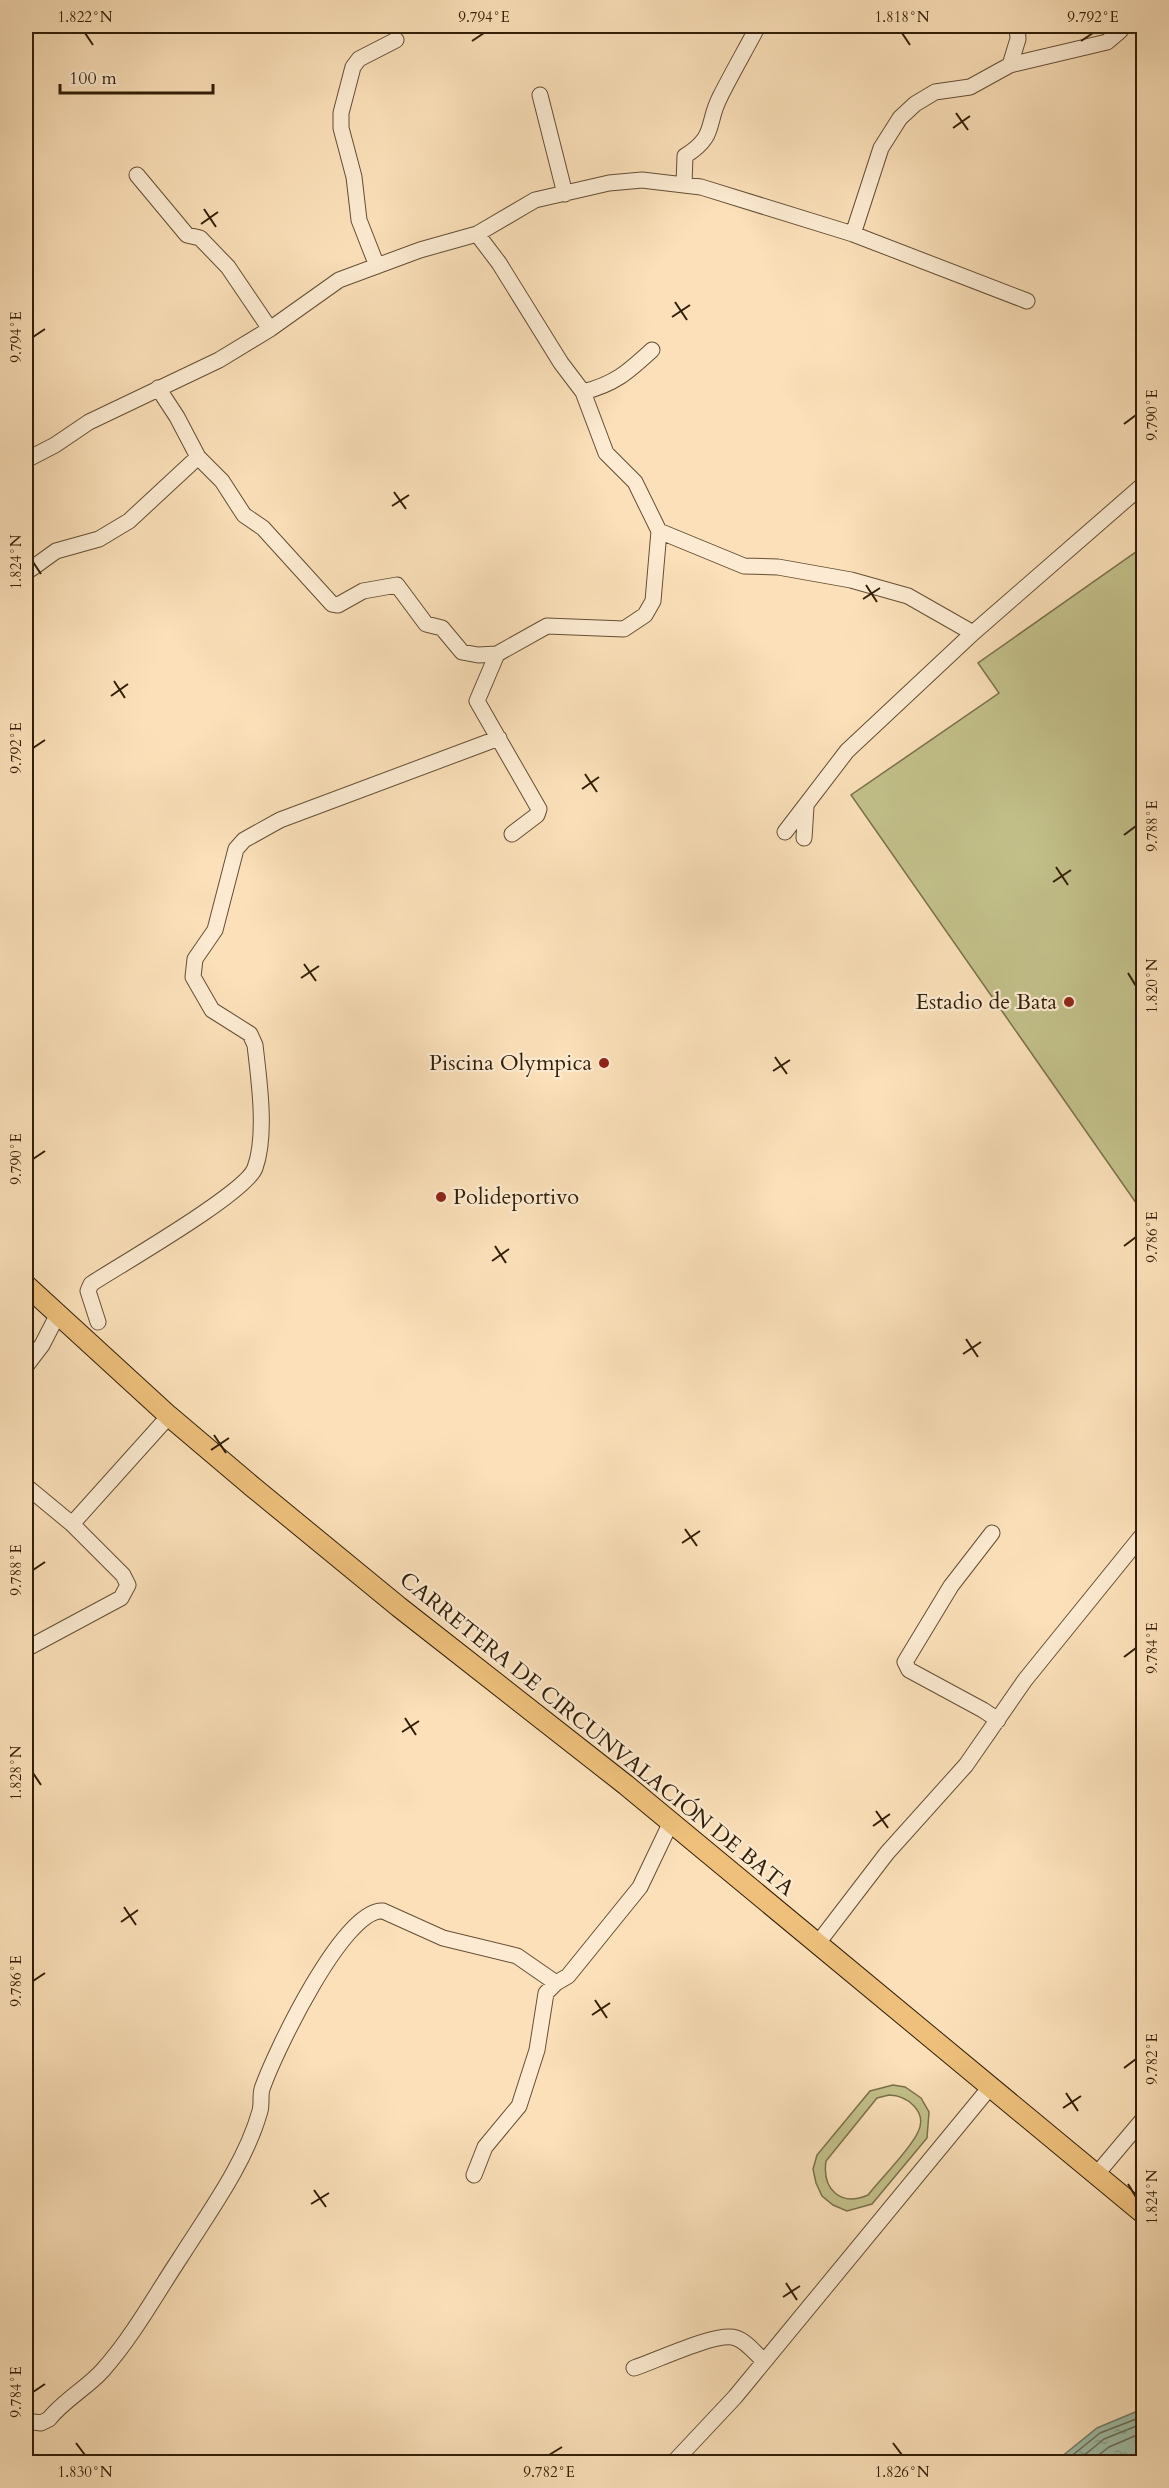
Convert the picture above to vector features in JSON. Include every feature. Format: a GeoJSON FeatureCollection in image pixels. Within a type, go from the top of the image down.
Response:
{"type":"FeatureCollection","features":[{"type":"Feature","properties":{"kind":"main road","name":"CARRETERA DE CIRCUNVALACIÓN DE BATA"},"geometry":{"type":"LineString","coordinates":[[26,1285],[169,1416],[363,1578],[671,1822],[1143,2214]]}},
{"type":"Feature","properties":{"kind":"street"},"geometry":{"type":"LineString","coordinates":[[684,185],[685,156],[701,146],[712,126],[718,101],[758,26]]}},
{"type":"Feature","properties":{"kind":"street"},"geometry":{"type":"LineString","coordinates":[[1010,65],[1018,39],[1017,26]]}},
{"type":"Feature","properties":{"kind":"street"},"geometry":{"type":"LineString","coordinates":[[853,234],[881,148],[900,118],[915,104],[935,92],[970,87],[1010,65],[1107,42],[1120,31],[1122,26]]}},
{"type":"Feature","properties":{"kind":"street"},"geometry":{"type":"LineString","coordinates":[[377,266],[359,220],[354,177],[341,129],[342,113],[353,67],[359,59],[396,40]]}},
{"type":"Feature","properties":{"kind":"street"},"geometry":{"type":"LineString","coordinates":[[540,95],[565,194]]}},
{"type":"Feature","properties":{"kind":"street"},"geometry":{"type":"LineString","coordinates":[[137,175],[187,235],[200,238],[228,267],[270,329]]}},
{"type":"Feature","properties":{"kind":"street"},"geometry":{"type":"LineString","coordinates":[[26,460],[55,445],[89,422],[219,360],[270,329],[339,280],[477,234],[529,203],[609,183],[642,180],[684,185],[744,199],[853,234],[1027,301]]}},
{"type":"Feature","properties":{"kind":"street"},"geometry":{"type":"LineString","coordinates":[[158,388],[177,417],[198,457],[222,481],[244,515],[263,528],[332,604],[338,605],[363,591],[397,585],[426,624],[442,628],[462,652],[478,655],[496,654],[547,626],[624,629],[645,615],[653,601],[659,531],[635,482],[606,453],[583,392],[561,363],[499,262],[477,234]]}},
{"type":"Feature","properties":{"kind":"street"},"geometry":{"type":"LineString","coordinates":[[583,392],[606,386],[619,379],[652,350]]}},
{"type":"Feature","properties":{"kind":"street"},"geometry":{"type":"LineString","coordinates":[[26,569],[31,569],[56,551],[99,539],[129,521],[198,457]]}},
{"type":"Feature","properties":{"kind":"street"},"geometry":{"type":"LineString","coordinates":[[784,832],[806,807],[827,774],[847,752],[973,633],[1143,484]]}},
{"type":"Feature","properties":{"kind":"street"},"geometry":{"type":"LineString","coordinates":[[659,531],[744,566],[778,567],[851,580],[908,596],[973,633]]}},
{"type":"Feature","properties":{"kind":"street"},"geometry":{"type":"LineString","coordinates":[[496,654],[477,697],[539,809],[537,815],[512,834]]}},
{"type":"Feature","properties":{"kind":"street"},"geometry":{"type":"LineString","coordinates":[[98,1322],[88,1291],[92,1284],[221,1202],[254,1170],[260,1146],[255,1045],[250,1034],[212,1010],[197,987],[192,968],[195,958],[215,930],[236,849],[244,840],[280,820],[499,738]]}},
{"type":"Feature","properties":{"kind":"street"},"geometry":{"type":"LineString","coordinates":[[804,838],[806,807]]}},
{"type":"Feature","properties":{"kind":"street"},"geometry":{"type":"LineString","coordinates":[[26,1366],[42,1345],[58,1314]]}},
{"type":"Feature","properties":{"kind":"street"},"geometry":{"type":"LineString","coordinates":[[72,1524],[169,1416]]}},
{"type":"Feature","properties":{"kind":"street"},"geometry":{"type":"LineString","coordinates":[[26,1486],[72,1524],[123,1575],[128,1585],[121,1598],[26,1649]]}},
{"type":"Feature","properties":{"kind":"street"},"geometry":{"type":"LineString","coordinates":[[992,1533],[951,1586],[905,1662],[909,1670],[998,1720]]}},
{"type":"Feature","properties":{"kind":"street"},"geometry":{"type":"LineString","coordinates":[[818,1943],[887,1853],[966,1766],[1025,1680],[1143,1533]]}},
{"type":"Feature","properties":{"kind":"street"},"geometry":{"type":"LineString","coordinates":[[474,2175],[485,2147],[519,2106],[535,2057],[546,1993],[568,1976],[640,1887],[671,1822]]}},
{"type":"Feature","properties":{"kind":"street"},"geometry":{"type":"LineString","coordinates":[[26,2421],[40,2423],[49,2419],[101,2372],[124,2344],[211,2210],[239,2159],[261,2109],[261,2091],[295,2013],[318,1974],[363,1917],[376,1910],[383,1911],[443,1938],[517,1956],[556,1983]]}},
{"type":"Feature","properties":{"kind":"street"},"geometry":{"type":"LineString","coordinates":[[674,2463],[764,2361],[991,2086]]}},
{"type":"Feature","properties":{"kind":"street"},"geometry":{"type":"LineString","coordinates":[[1096,2175],[1143,2118]]}},
{"type":"Feature","properties":{"kind":"street"},"geometry":{"type":"LineString","coordinates":[[634,2368],[701,2342],[729,2337],[743,2342],[764,2361]]}},
{"type":"Feature","properties":{"kind":"shaded area","name":"Estadio de Bata"},"geometry":{"type":"Polygon","coordinates":[[[1143,547],[1144,1208],[1141,1210],[851,795],[999,693],[978,663],[1143,547]]]}},
{"type":"Feature","properties":{"kind":"shaded area"},"geometry":{"type":"Polygon","coordinates":[[[893,2085],[905,2087],[921,2098],[929,2112],[927,2138],[872,2204],[847,2211],[833,2205],[822,2196],[813,2169],[817,2155],[870,2091],[893,2085]],[[896,2096],[877,2098],[826,2161],[827,2180],[830,2187],[841,2197],[849,2199],[868,2195],[918,2132],[920,2118],[918,2112],[909,2101],[896,2096]]]}},
{"type":"Feature","properties":{"kind":"water"},"geometry":{"type":"Polygon","coordinates":[[[1143,2410],[1143,2462],[1055,2462],[1097,2428],[1143,2410]]]}},
{"type":"Feature","properties":{"kind":"place","name":"Estadio de Bata"},"geometry":{"type":"Point","coordinates":[1069,1002]}},
{"type":"Feature","properties":{"kind":"place","name":"Piscina Olympica"},"geometry":{"type":"Point","coordinates":[604,1063]}},
{"type":"Feature","properties":{"kind":"place","name":"Polideportivo"},"geometry":{"type":"Point","coordinates":[441,1197]}}]}
